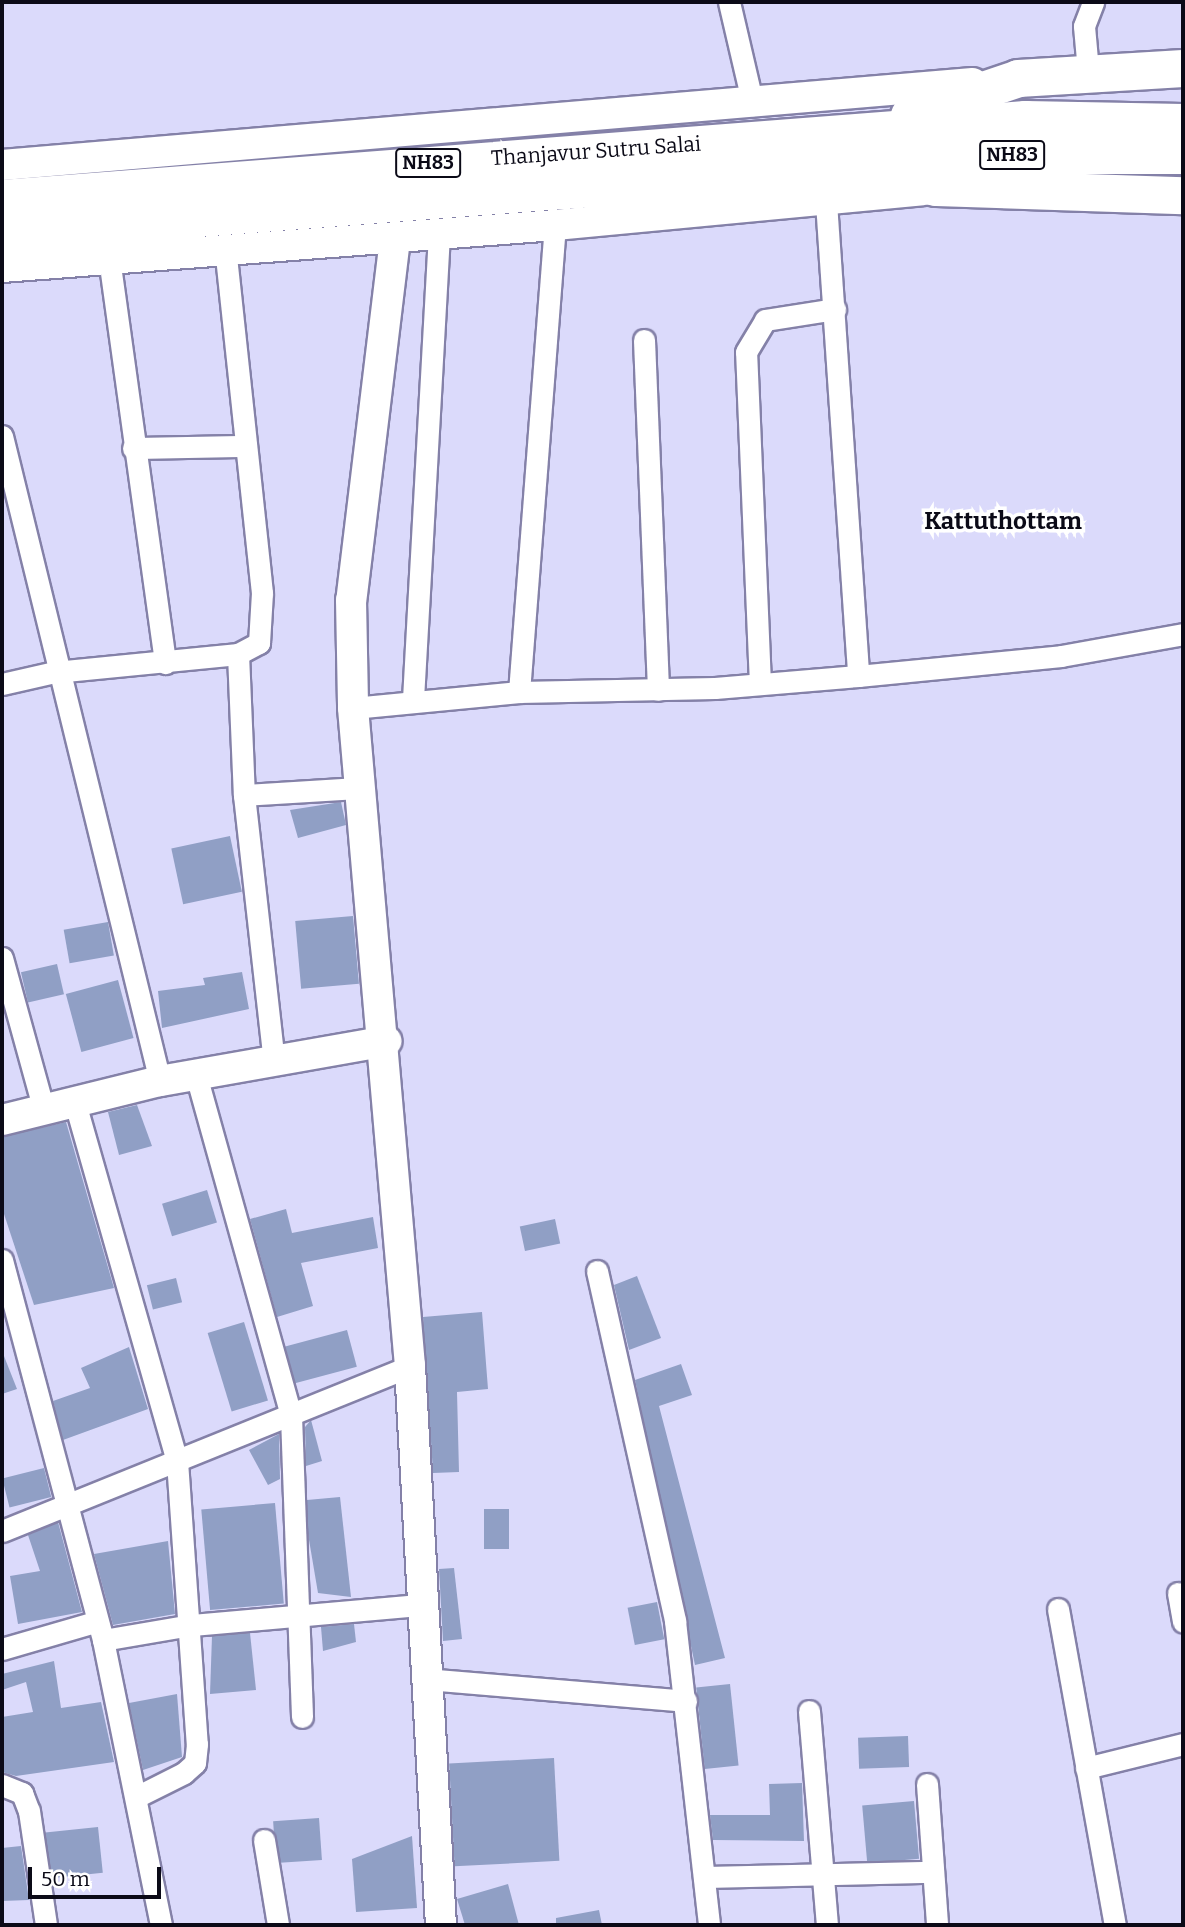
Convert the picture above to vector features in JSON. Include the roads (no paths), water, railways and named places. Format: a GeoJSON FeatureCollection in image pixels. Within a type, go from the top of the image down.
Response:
{"type":"FeatureCollection","features":[{"type":"Feature","properties":{"kind":"highway"},"geometry":{"type":"LineString","coordinates":[[855,134],[1018,78],[1088,71],[1183,68]]}},
{"type":"Feature","properties":{"kind":"highway","name":"NH83"},"geometry":{"type":"LineString","coordinates":[[855,134],[1026,120],[1183,122]]}},
{"type":"Feature","properties":{"kind":"highway","name":"Thanjavur Sutru Salai"},"geometry":{"type":"LineString","coordinates":[[2,198],[855,134]]}},
{"type":"Feature","properties":{"kind":"highway","name":"NH83"},"geometry":{"type":"LineString","coordinates":[[841,169],[1019,155],[1183,155]]}},
{"type":"Feature","properties":{"kind":"highway"},"geometry":{"type":"LineString","coordinates":[[841,169],[936,187],[1183,195]]}},
{"type":"Feature","properties":{"kind":"highway","name":"Thanjavur Sutru Salai"},"geometry":{"type":"LineString","coordinates":[[2,233],[841,169]]}},
{"type":"Feature","properties":{"kind":"street"},"geometry":{"type":"LineString","coordinates":[[729,2],[753,105]]}},
{"type":"Feature","properties":{"kind":"street"},"geometry":{"type":"LineString","coordinates":[[1088,71],[1084,26],[1093,2]]}},
{"type":"Feature","properties":{"kind":"street"},"geometry":{"type":"LineString","coordinates":[[2,165],[753,105],[1018,78]]}},
{"type":"Feature","properties":{"kind":"street"},"geometry":{"type":"LineString","coordinates":[[2,267],[225,249],[395,239],[826,202],[936,187]]}},
{"type":"Feature","properties":{"kind":"street"},"geometry":{"type":"LineString","coordinates":[[826,202],[858,676]]}},
{"type":"Feature","properties":{"kind":"street"},"geometry":{"type":"LineString","coordinates":[[519,692],[555,225]]}},
{"type":"Feature","properties":{"kind":"street"},"geometry":{"type":"LineString","coordinates":[[413,699],[439,234]]}},
{"type":"Feature","properties":{"kind":"street"},"geometry":{"type":"LineString","coordinates":[[395,239],[351,600],[353,708],[386,1041],[410,1366],[420,1605],[441,1925]]}},
{"type":"Feature","properties":{"kind":"street"},"geometry":{"type":"LineString","coordinates":[[2,684],[55,672],[238,654],[259,643],[264,626],[242,446],[225,249]]}},
{"type":"Feature","properties":{"kind":"street"},"geometry":{"type":"LineString","coordinates":[[109,258],[165,663]]}},
{"type":"Feature","properties":{"kind":"street"},"geometry":{"type":"LineString","coordinates":[[760,684],[746,352],[765,320],[835,309]]}},
{"type":"Feature","properties":{"kind":"street"},"geometry":{"type":"LineString","coordinates":[[644,340],[658,690]]}},
{"type":"Feature","properties":{"kind":"street"},"geometry":{"type":"LineString","coordinates":[[2,436],[55,672],[160,1081]]}},
{"type":"Feature","properties":{"kind":"street"},"geometry":{"type":"LineString","coordinates":[[134,449],[242,446]]}},
{"type":"Feature","properties":{"kind":"street"},"geometry":{"type":"LineString","coordinates":[[353,708],[413,699],[519,692],[658,690],[858,676],[1062,656],[1183,634]]}},
{"type":"Feature","properties":{"kind":"street"},"geometry":{"type":"LineString","coordinates":[[238,654],[244,795],[274,1061]]}},
{"type":"Feature","properties":{"kind":"street"},"geometry":{"type":"LineString","coordinates":[[244,795],[360,788]]}},
{"type":"Feature","properties":{"kind":"street"},"geometry":{"type":"LineString","coordinates":[[2,958],[44,1111]]}},
{"type":"Feature","properties":{"kind":"street"},"geometry":{"type":"LineString","coordinates":[[2,1120],[160,1081],[386,1041]]}},
{"type":"Feature","properties":{"kind":"street"},"geometry":{"type":"LineString","coordinates":[[196,1075],[291,1416],[302,1717]]}},
{"type":"Feature","properties":{"kind":"street"},"geometry":{"type":"LineString","coordinates":[[75,1103],[177,1461],[191,1625],[195,1763],[138,1796]]}},
{"type":"Feature","properties":{"kind":"street"},"geometry":{"type":"LineString","coordinates":[[2,1260],[69,1506],[99,1631],[138,1796],[161,1925]]}},
{"type":"Feature","properties":{"kind":"street"},"geometry":{"type":"LineString","coordinates":[[597,1271],[676,1621],[709,1925]]}},
{"type":"Feature","properties":{"kind":"street"},"geometry":{"type":"LineString","coordinates":[[2,1531],[410,1366]]}},
{"type":"Feature","properties":{"kind":"street"},"geometry":{"type":"LineString","coordinates":[[1178,1593],[1183,1622]]}},
{"type":"Feature","properties":{"kind":"street"},"geometry":{"type":"LineString","coordinates":[[2,1650],[99,1631],[420,1605]]}},
{"type":"Feature","properties":{"kind":"street"},"geometry":{"type":"LineString","coordinates":[[1058,1609],[1115,1925]]}},
{"type":"Feature","properties":{"kind":"street"},"geometry":{"type":"LineString","coordinates":[[426,1679],[686,1701]]}},
{"type":"Feature","properties":{"kind":"street"},"geometry":{"type":"LineString","coordinates":[[809,1711],[827,1925]]}},
{"type":"Feature","properties":{"kind":"street"},"geometry":{"type":"LineString","coordinates":[[1086,1768],[1183,1744]]}},
{"type":"Feature","properties":{"kind":"street"},"geometry":{"type":"LineString","coordinates":[[926,1784],[937,1925]]}},
{"type":"Feature","properties":{"kind":"street"},"geometry":{"type":"LineString","coordinates":[[2,1785],[22,1793],[29,1811],[46,1925]]}},
{"type":"Feature","properties":{"kind":"street"},"geometry":{"type":"LineString","coordinates":[[264,1840],[278,1925]]}},
{"type":"Feature","properties":{"kind":"street"},"geometry":{"type":"LineString","coordinates":[[705,1877],[822,1872],[933,1872]]}},
{"type":"Feature","properties":{"kind":"district","name":"Kattuthottam"},"geometry":{"type":"Point","coordinates":[1003,522]}}]}
